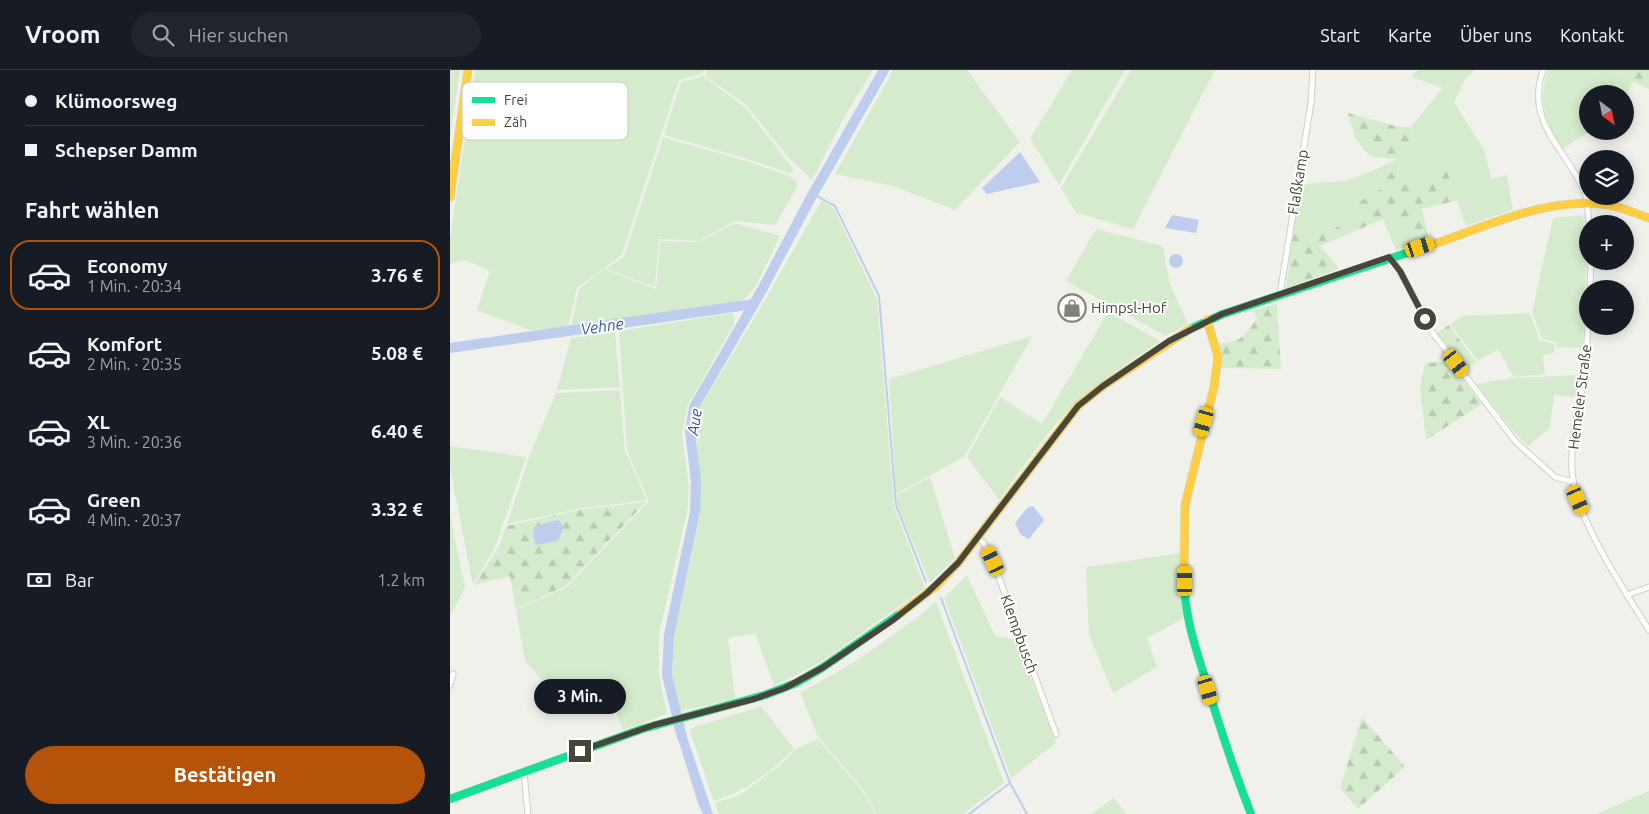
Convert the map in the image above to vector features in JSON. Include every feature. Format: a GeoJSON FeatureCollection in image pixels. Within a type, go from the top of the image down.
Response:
{"type":"FeatureCollection","features":[{"type":"Feature","properties":{"kind":"main road"},"geometry":{"type":"LineString","coordinates":[[450,197],[462,112]]}},
{"type":"Feature","properties":{"kind":"main road"},"geometry":{"type":"LineString","coordinates":[[450,800],[666,722],[765,696],[796,683],[822,668],[924,596],[958,563],[1078,406],[1103,386],[1161,347],[1207,320],[1389,257],[1542,208],[1579,205]]}},
{"type":"Feature","properties":{"kind":"main road"},"geometry":{"type":"LineString","coordinates":[[1596,205],[1615,207],[1649,218]]}},
{"type":"Feature","properties":{"kind":"main road"},"geometry":{"type":"LineString","coordinates":[[1207,320],[1218,357],[1214,387],[1195,457],[1185,505],[1184,600],[1191,632],[1224,740],[1251,814]]}},
{"type":"Feature","properties":{"kind":"street","name":"Flaßkamp"},"geometry":{"type":"LineString","coordinates":[[1280,294],[1311,103],[1313,70]]}},
{"type":"Feature","properties":{"kind":"street"},"geometry":{"type":"LineString","coordinates":[[1543,70],[1538,93],[1538,109],[1542,120],[1579,184]]}},
{"type":"Feature","properties":{"kind":"street"},"geometry":{"type":"LineString","coordinates":[[1389,257],[1400,271],[1432,332],[1516,442],[1555,477],[1574,482]]}},
{"type":"Feature","properties":{"kind":"street","name":"Hemeler Straße"},"geometry":{"type":"LineString","coordinates":[[1587,335],[1584,376],[1573,430],[1574,482],[1578,500],[1600,549],[1649,630]]}},
{"type":"Feature","properties":{"kind":"street","name":"Klempbusch"},"geometry":{"type":"LineString","coordinates":[[978,538],[983,542],[993,561],[1056,734]]}},
{"type":"Feature","properties":{"kind":"street"},"geometry":{"type":"LineString","coordinates":[[1627,594],[1649,587]]}},
{"type":"Feature","properties":{"kind":"street"},"geometry":{"type":"LineString","coordinates":[[450,685],[453,674]]}},
{"type":"Feature","properties":{"kind":"street"},"geometry":{"type":"LineString","coordinates":[[524,772],[528,814]]}},
{"type":"Feature","properties":{"kind":"green space"},"geometry":{"type":"Polygon","coordinates":[[[450,70],[460,70],[450,137],[450,70]]]}},
{"type":"Feature","properties":{"kind":"green space"},"geometry":{"type":"Polygon","coordinates":[[[475,70],[704,70],[702,74],[679,80],[622,255],[577,288],[568,327],[530,330],[477,310],[490,271],[465,260],[450,264],[450,238],[465,140],[628,140],[628,82],[473,82],[475,70]]]}},
{"type":"Feature","properties":{"kind":"green space"},"geometry":{"type":"Polygon","coordinates":[[[707,70],[873,70],[844,117],[812,180],[788,157],[747,106],[705,76],[707,70]]]}},
{"type":"Feature","properties":{"kind":"green space"},"geometry":{"type":"Polygon","coordinates":[[[893,70],[967,70],[1020,142],[955,210],[893,186],[835,174],[893,70]]]}},
{"type":"Feature","properties":{"kind":"green space"},"geometry":{"type":"Polygon","coordinates":[[[1072,70],[1125,70],[1059,185],[1030,139],[1072,70]]]}},
{"type":"Feature","properties":{"kind":"green space"},"geometry":{"type":"Polygon","coordinates":[[[1131,70],[1215,70],[1133,229],[1077,213],[1061,188],[1131,70]]]}},
{"type":"Feature","properties":{"kind":"green space"},"geometry":{"type":"Polygon","coordinates":[[[1418,70],[1475,70],[1466,78],[1454,102],[1485,152],[1491,179],[1507,175],[1513,210],[1466,226],[1445,167],[1414,183],[1397,161],[1399,169],[1357,220],[1327,231],[1315,239],[1295,219],[1303,184],[1347,181],[1397,159],[1414,138],[1411,127],[1443,88],[1411,77],[1418,70]]]}},
{"type":"Feature","properties":{"kind":"green space"},"geometry":{"type":"Polygon","coordinates":[[[1548,70],[1609,70],[1633,81],[1631,85],[1579,85],[1579,138],[1561,150],[1545,112],[1543,93],[1548,70]]]}},
{"type":"Feature","properties":{"kind":"green space"},"geometry":{"type":"Polygon","coordinates":[[[1609,70],[1649,70],[1649,89],[1609,70]]]}},
{"type":"Feature","properties":{"kind":"green space"},"geometry":{"type":"Polygon","coordinates":[[[703,76],[746,108],[794,170],[789,173],[664,135],[681,82],[703,76]]]}},
{"type":"Feature","properties":{"kind":"green space"},"geometry":{"type":"Polygon","coordinates":[[[1348,113],[1399,127],[1411,127],[1414,138],[1397,160],[1371,157],[1355,138],[1348,113]]]}},
{"type":"Feature","properties":{"kind":"green space"},"geometry":{"type":"Polygon","coordinates":[[[663,137],[750,162],[792,177],[796,181],[797,187],[775,225],[735,221],[699,241],[659,239],[655,287],[606,269],[624,256],[663,137]]]}},
{"type":"Feature","properties":{"kind":"green space"},"geometry":{"type":"Polygon","coordinates":[[[1397,160],[1414,183],[1445,167],[1458,200],[1422,209],[1429,239],[1420,242],[1390,214],[1383,219],[1320,246],[1338,267],[1337,270],[1286,288],[1295,219],[1315,239],[1327,231],[1357,220],[1355,204],[1383,188],[1380,180],[1399,169],[1397,160]]]}},
{"type":"Feature","properties":{"kind":"green space"},"geometry":{"type":"Polygon","coordinates":[[[822,200],[834,209],[877,299],[894,506],[925,588],[821,662],[774,686],[755,633],[728,638],[735,699],[680,711],[672,674],[674,634],[700,516],[700,481],[696,429],[699,409],[762,305],[822,200]]]}},
{"type":"Feature","properties":{"kind":"green space"},"geometry":{"type":"Polygon","coordinates":[[[1390,214],[1420,242],[1396,250],[1383,219],[1390,214]]]}},
{"type":"Feature","properties":{"kind":"green space"},"geometry":{"type":"Polygon","coordinates":[[[1579,215],[1579,270],[1586,270],[1585,280],[1579,280],[1579,335],[1583,335],[1583,348],[1556,347],[1556,342],[1542,339],[1532,312],[1553,218],[1579,215]]]}},
{"type":"Feature","properties":{"kind":"green space"},"geometry":{"type":"Polygon","coordinates":[[[735,223],[780,236],[756,286],[746,298],[732,304],[571,327],[579,289],[604,269],[656,289],[660,241],[699,242],[735,223]]]}},
{"type":"Feature","properties":{"kind":"green space"},"geometry":{"type":"Polygon","coordinates":[[[1096,229],[1163,246],[1170,284],[1188,324],[1166,336],[1066,281],[1096,229]]]}},
{"type":"Feature","properties":{"kind":"green space"},"geometry":{"type":"Polygon","coordinates":[[[1277,304],[1281,369],[1218,368],[1218,343],[1232,342],[1246,334],[1257,318],[1253,310],[1277,304]]]}},
{"type":"Feature","properties":{"kind":"green space"},"geometry":{"type":"Polygon","coordinates":[[[1108,312],[1160,341],[1101,382],[1078,401],[1058,421],[999,500],[967,457],[1000,397],[1042,424],[1108,312]]]}},
{"type":"Feature","properties":{"kind":"green space"},"geometry":{"type":"Polygon","coordinates":[[[733,313],[734,324],[688,405],[682,433],[689,487],[687,513],[659,634],[659,675],[667,714],[623,730],[608,692],[567,707],[525,661],[516,610],[567,587],[649,501],[627,451],[619,331],[733,313]]]}},
{"type":"Feature","properties":{"kind":"green space"},"geometry":{"type":"Polygon","coordinates":[[[1530,313],[1540,341],[1554,343],[1554,353],[1543,355],[1545,374],[1514,377],[1498,349],[1478,361],[1450,324],[1463,316],[1530,313]]]}},
{"type":"Feature","properties":{"kind":"green space"},"geometry":{"type":"Polygon","coordinates":[[[1449,325],[1476,362],[1465,369],[1437,333],[1449,325]]]}},
{"type":"Feature","properties":{"kind":"green space"},"geometry":{"type":"Polygon","coordinates":[[[615,332],[620,387],[557,390],[571,338],[615,332]]]}},
{"type":"Feature","properties":{"kind":"green space"},"geometry":{"type":"Polygon","coordinates":[[[1032,336],[965,456],[896,494],[889,379],[1032,336]]]}},
{"type":"Feature","properties":{"kind":"green space"},"geometry":{"type":"Polygon","coordinates":[[[1444,354],[1482,404],[1426,440],[1420,387],[1425,363],[1442,362],[1444,354]]]}},
{"type":"Feature","properties":{"kind":"green space"},"geometry":{"type":"Polygon","coordinates":[[[1580,375],[1577,397],[1554,395],[1550,428],[1528,446],[1514,432],[1476,384],[1513,378],[1580,375]]]}},
{"type":"Feature","properties":{"kind":"green space"},"geometry":{"type":"Polygon","coordinates":[[[620,390],[625,451],[647,500],[579,509],[507,524],[529,457],[556,393],[620,390]]]}},
{"type":"Feature","properties":{"kind":"green space"},"geometry":{"type":"Polygon","coordinates":[[[450,446],[526,457],[496,545],[473,585],[450,468],[450,446]]]}},
{"type":"Feature","properties":{"kind":"green space"},"geometry":{"type":"Polygon","coordinates":[[[930,477],[955,558],[930,583],[897,505],[897,495],[930,477]]]}},
{"type":"Feature","properties":{"kind":"green space"},"geometry":{"type":"Polygon","coordinates":[[[646,502],[566,586],[516,609],[510,576],[474,585],[499,546],[506,526],[579,510],[646,502]]]}},
{"type":"Feature","properties":{"kind":"green space"},"geometry":{"type":"Polygon","coordinates":[[[450,515],[465,588],[450,616],[450,515]]]}},
{"type":"Feature","properties":{"kind":"green space"},"geometry":{"type":"Polygon","coordinates":[[[1180,553],[1183,619],[1147,638],[1157,667],[1113,693],[1089,635],[1086,567],[1180,553]]]}},
{"type":"Feature","properties":{"kind":"green space"},"geometry":{"type":"Polygon","coordinates":[[[967,575],[995,636],[1016,640],[1056,743],[1011,778],[944,598],[967,575]]]}},
{"type":"Feature","properties":{"kind":"green space"},"geometry":{"type":"Polygon","coordinates":[[[936,602],[1004,783],[963,814],[877,814],[862,788],[818,737],[800,692],[836,673],[870,651],[936,602]]]}},
{"type":"Feature","properties":{"kind":"green space"},"geometry":{"type":"Polygon","coordinates":[[[761,706],[794,749],[757,780],[737,792],[714,801],[689,729],[761,706]]]}},
{"type":"Feature","properties":{"kind":"green space"},"geometry":{"type":"Polygon","coordinates":[[[1362,717],[1405,767],[1358,809],[1340,788],[1362,717]]]}},
{"type":"Feature","properties":{"kind":"green space"},"geometry":{"type":"Polygon","coordinates":[[[818,739],[861,789],[876,814],[719,814],[715,803],[740,795],[780,765],[796,749],[818,739]]]}},
{"type":"Feature","properties":{"kind":"green space"},"geometry":{"type":"Polygon","coordinates":[[[1649,791],[1649,814],[1596,814],[1649,791]]]}},
{"type":"Feature","properties":{"kind":"green space"},"geometry":{"type":"Polygon","coordinates":[[[1114,798],[1126,814],[1091,814],[1114,798]]]}},
{"type":"Feature","properties":{"kind":"water"},"geometry":{"type":"Polygon","coordinates":[[[1020,152],[1040,182],[987,194],[982,188],[1020,152]]]}},
{"type":"Feature","properties":{"kind":"water"},"geometry":{"type":"Polygon","coordinates":[[[1172,215],[1199,220],[1196,233],[1165,228],[1172,215]]]}},
{"type":"Feature","properties":{"kind":"water"},"geometry":{"type":"Polygon","coordinates":[[[1173,254],[1179,254],[1183,261],[1179,268],[1173,268],[1169,264],[1169,258],[1173,254]]]}},
{"type":"Feature","properties":{"kind":"water"},"geometry":{"type":"Polygon","coordinates":[[[1033,506],[1044,520],[1029,539],[1021,535],[1015,523],[1027,508],[1033,506]]]}},
{"type":"Feature","properties":{"kind":"water"},"geometry":{"type":"Polygon","coordinates":[[[558,520],[564,526],[558,541],[536,545],[533,534],[535,526],[558,520]]]}},
{"type":"Feature","properties":{"kind":"water"},"geometry":{"type":"Polygon","coordinates":[[[681,724],[713,814],[703,814],[698,803],[674,726],[681,724]]]}},
{"type":"Feature","properties":{"kind":"waterway","name":"Aue"},"geometry":{"type":"LineString","coordinates":[[682,737],[667,675],[669,635],[695,512],[696,482],[690,431],[694,407],[763,288],[809,201],[884,70]]}},
{"type":"Feature","properties":{"kind":"waterway"},"geometry":{"type":"LineString","coordinates":[[813,194],[835,206],[879,296],[896,505],[926,582]]}},
{"type":"Feature","properties":{"kind":"waterway","name":"Vehne"},"geometry":{"type":"LineString","coordinates":[[450,348],[754,304]]}},
{"type":"Feature","properties":{"kind":"waterway"},"geometry":{"type":"LineString","coordinates":[[941,598],[1010,783]]}},
{"type":"Feature","properties":{"kind":"waterway"},"geometry":{"type":"LineString","coordinates":[[969,814],[1010,783],[1027,814]]}},
{"type":"Feature","properties":{"kind":"traffic: fast"},"geometry":{"type":"LineString","coordinates":[[1190,329],[1223,314],[1431,245]]}},
{"type":"Feature","properties":{"kind":"traffic: fast"},"geometry":{"type":"LineString","coordinates":[[1184,577],[1184,590],[1193,639],[1226,745],[1251,814]]}},
{"type":"Feature","properties":{"kind":"traffic: fast"},"geometry":{"type":"LineString","coordinates":[[450,799],[642,729],[765,695],[796,683],[822,668],[901,613]]}},
{"type":"Feature","properties":{"kind":"traffic: slow"},"geometry":{"type":"LineString","coordinates":[[466,82],[468,70]]}},
{"type":"Feature","properties":{"kind":"traffic: slow"},"geometry":{"type":"LineString","coordinates":[[450,197],[462,112]]}},
{"type":"Feature","properties":{"kind":"traffic: slow"},"geometry":{"type":"LineString","coordinates":[[1431,245],[1518,214],[1564,204],[1587,203],[1609,205],[1649,218]]}},
{"type":"Feature","properties":{"kind":"traffic: slow"},"geometry":{"type":"LineString","coordinates":[[1184,577],[1185,505],[1214,387],[1218,357],[1207,320]]}},
{"type":"Feature","properties":{"kind":"traffic: slow"},"geometry":{"type":"LineString","coordinates":[[901,613],[936,586],[958,563],[1078,406],[1103,386],[1190,329]]}},
{"type":"Feature","properties":{"kind":"place","name":"Himpsl-Hof"},"geometry":{"type":"Point","coordinates":[1072,308]}},
{"type":"Feature","properties":{"kind":"route"},"geometry":{"type":"LineString","coordinates":[[580,751],[654,725],[765,696],[785,688],[822,668],[893,620],[936,586],[958,563],[1071,413],[1086,398],[1169,341],[1197,325],[1215,316],[1389,257],[1400,271],[1425,319]]}}]}
